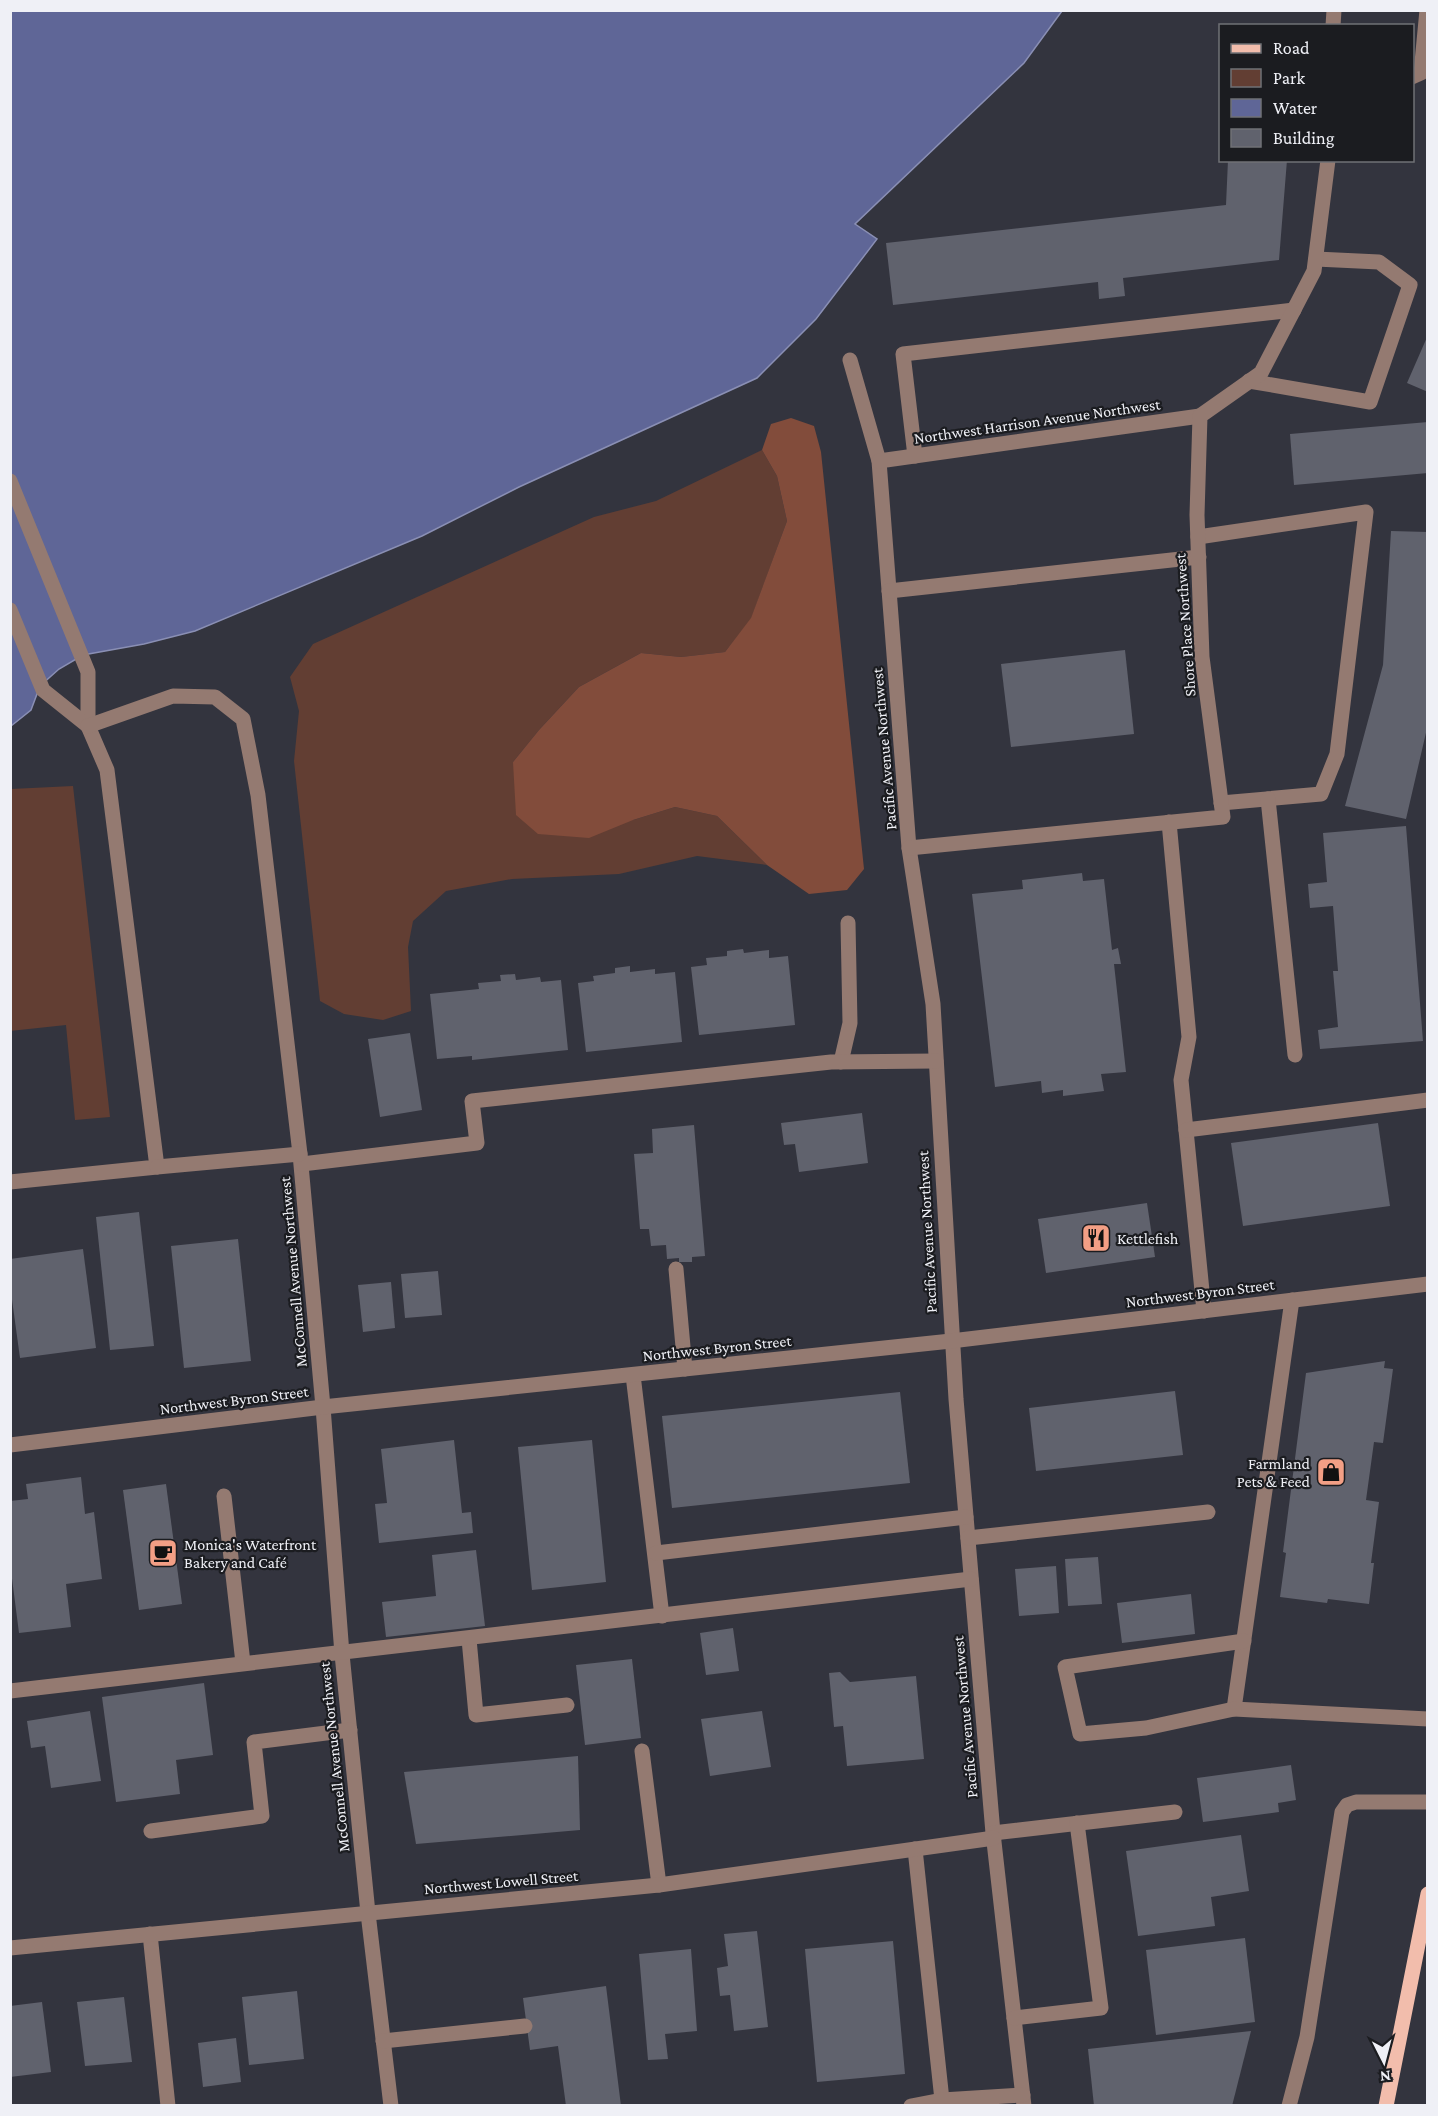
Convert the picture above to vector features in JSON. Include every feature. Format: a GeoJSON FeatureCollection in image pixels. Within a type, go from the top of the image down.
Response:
{"type":"FeatureCollection","features":[{"type":"Feature","properties":{"kind":"main road"},"geometry":{"type":"LineString","coordinates":[[1386,2106],[1428,1894]]}},
{"type":"Feature","properties":{"kind":"street"},"geometry":{"type":"LineString","coordinates":[[1414,76],[1421,73],[1427,10]]}},
{"type":"Feature","properties":{"kind":"street"},"geometry":{"type":"LineString","coordinates":[[1200,416],[1261,373],[1314,271],[1328,162]]}},
{"type":"Feature","properties":{"kind":"street"},"geometry":{"type":"LineString","coordinates":[[1249,381],[1370,402],[1410,285],[1379,262],[1316,260]]}},
{"type":"Feature","properties":{"kind":"street"},"geometry":{"type":"LineString","coordinates":[[915,456],[903,354],[1294,310]]}},
{"type":"Feature","properties":{"kind":"street","name":"Pacific Avenue Northwest"},"geometry":{"type":"LineString","coordinates":[[850,360],[879,461],[909,848],[933,1004],[951,1341],[993,1835],[1023,2100]]}},
{"type":"Feature","properties":{"kind":"street","name":"Northwest Harrison Avenue Northwest"},"geometry":{"type":"LineString","coordinates":[[879,461],[1200,416]]}},
{"type":"Feature","properties":{"kind":"street","name":"Shore Place Northwest"},"geometry":{"type":"LineString","coordinates":[[1200,416],[1198,537],[1202,657],[1221,803]]}},
{"type":"Feature","properties":{"kind":"street"},"geometry":{"type":"LineString","coordinates":[[10,481],[88,672],[88,726],[107,770],[158,1167]]}},
{"type":"Feature","properties":{"kind":"street"},"geometry":{"type":"LineString","coordinates":[[909,848],[1223,817],[1221,803],[1321,794],[1337,754],[1366,512],[1198,537]]}},
{"type":"Feature","properties":{"kind":"street"},"geometry":{"type":"LineString","coordinates":[[889,591],[1199,557]]}},
{"type":"Feature","properties":{"kind":"street"},"geometry":{"type":"LineString","coordinates":[[10,610],[43,690],[88,726]]}},
{"type":"Feature","properties":{"kind":"street","name":"McConnell Avenue Northwest"},"geometry":{"type":"LineString","coordinates":[[88,726],[173,696],[214,697],[243,719],[258,795],[301,1159],[324,1407],[342,1654],[368,1912],[391,2106]]}},
{"type":"Feature","properties":{"kind":"street"},"geometry":{"type":"LineString","coordinates":[[1268,799],[1295,1055]]}},
{"type":"Feature","properties":{"kind":"street"},"geometry":{"type":"LineString","coordinates":[[1169,822],[1189,1036],[1181,1080],[1204,1311]]}},
{"type":"Feature","properties":{"kind":"street"},"geometry":{"type":"LineString","coordinates":[[841,1062],[850,1023],[848,923]]}},
{"type":"Feature","properties":{"kind":"street"},"geometry":{"type":"LineString","coordinates":[[10,1182],[158,1167],[301,1159],[477,1143],[472,1101],[841,1062],[936,1061]]}},
{"type":"Feature","properties":{"kind":"street"},"geometry":{"type":"LineString","coordinates":[[1186,1130],[1428,1100]]}},
{"type":"Feature","properties":{"kind":"street"},"geometry":{"type":"LineString","coordinates":[[676,1269],[685,1369]]}},
{"type":"Feature","properties":{"kind":"street","name":"Northwest Byron Street"},"geometry":{"type":"LineString","coordinates":[[10,1444],[324,1407],[951,1341],[1428,1284]]}},
{"type":"Feature","properties":{"kind":"street"},"geometry":{"type":"LineString","coordinates":[[1234,1709],[1292,1300]]}},
{"type":"Feature","properties":{"kind":"street"},"geometry":{"type":"LineString","coordinates":[[633,1375],[662,1616]]}},
{"type":"Feature","properties":{"kind":"street"},"geometry":{"type":"LineString","coordinates":[[224,1496],[243,1663]]}},
{"type":"Feature","properties":{"kind":"street"},"geometry":{"type":"LineString","coordinates":[[968,1538],[1208,1512]]}},
{"type":"Feature","properties":{"kind":"street"},"geometry":{"type":"LineString","coordinates":[[656,1553],[966,1517]]}},
{"type":"Feature","properties":{"kind":"street"},"geometry":{"type":"LineString","coordinates":[[10,1691],[971,1579]]}},
{"type":"Feature","properties":{"kind":"street"},"geometry":{"type":"LineString","coordinates":[[469,1639],[476,1715],[567,1705]]}},
{"type":"Feature","properties":{"kind":"street"},"geometry":{"type":"LineString","coordinates":[[1244,1641],[1065,1667],[1080,1734],[1146,1728],[1234,1709],[1428,1719]]}},
{"type":"Feature","properties":{"kind":"street"},"geometry":{"type":"LineString","coordinates":[[152,1831],[262,1816],[254,1742],[350,1730]]}},
{"type":"Feature","properties":{"kind":"street"},"geometry":{"type":"LineString","coordinates":[[642,1751],[659,1885]]}},
{"type":"Feature","properties":{"kind":"street"},"geometry":{"type":"LineString","coordinates":[[1289,2106],[1307,2037],[1342,1812],[1347,1805],[1356,1802],[1428,1802]]}},
{"type":"Feature","properties":{"kind":"street","name":"Northwest Lowell Street"},"geometry":{"type":"LineString","coordinates":[[10,1948],[659,1885],[915,1849],[1077,1823],[1175,1812]]}},
{"type":"Feature","properties":{"kind":"street"},"geometry":{"type":"LineString","coordinates":[[1014,2018],[1101,2008],[1077,1823]]}},
{"type":"Feature","properties":{"kind":"street"},"geometry":{"type":"LineString","coordinates":[[915,1849],[942,2100]]}},
{"type":"Feature","properties":{"kind":"street"},"geometry":{"type":"LineString","coordinates":[[150,1934],[168,2106]]}},
{"type":"Feature","properties":{"kind":"street"},"geometry":{"type":"LineString","coordinates":[[383,2041],[525,2026]]}},
{"type":"Feature","properties":{"kind":"street"},"geometry":{"type":"LineString","coordinates":[[911,2106],[942,2100],[1023,2100]]}},
{"type":"Feature","properties":{"kind":"green space"},"geometry":{"type":"Polygon","coordinates":[[[762,450],[777,476],[787,521],[751,619],[725,652],[681,657],[641,653],[579,687],[513,762],[633,820],[675,807],[717,816],[767,865],[697,856],[619,874],[512,879],[446,891],[413,921],[408,947],[411,1011],[383,1020],[344,1014],[320,1001],[294,761],[299,711],[290,677],[313,644],[594,517],[656,501],[762,450]]]}},
{"type":"Feature","properties":{"kind":"green space"},"geometry":{"type":"Polygon","coordinates":[[[73,786],[110,1117],[75,1120],[66,1025],[10,1031],[11,789],[73,786]]]}},
{"type":"Feature","properties":{"kind":"shaded area"},"geometry":{"type":"Polygon","coordinates":[[[791,418],[814,426],[821,452],[864,869],[847,890],[809,894],[767,865],[717,816],[675,807],[633,820],[589,838],[538,834],[516,815],[513,762],[579,687],[641,653],[681,657],[725,652],[751,618],[787,521],[777,476],[762,450],[771,424],[791,418]]]}},
{"type":"Feature","properties":{"kind":"water"},"geometry":{"type":"Polygon","coordinates":[[[11,11],[1062,11],[1024,63],[855,224],[877,239],[816,319],[757,378],[519,487],[422,536],[195,631],[144,644],[83,655],[59,669],[40,686],[31,710],[11,726],[11,11]]]}},
{"type":"Feature","properties":{"kind":"building"},"geometry":{"type":"Polygon","coordinates":[[[1228,162],[1287,162],[1279,260],[1123,278],[1125,296],[1099,299],[1098,282],[893,305],[886,243],[1226,205],[1228,162]]]}},
{"type":"Feature","properties":{"kind":"building"},"geometry":{"type":"Polygon","coordinates":[[[1428,335],[1428,392],[1407,383],[1428,335]]]}},
{"type":"Feature","properties":{"kind":"building"},"geometry":{"type":"Polygon","coordinates":[[[1428,422],[1428,473],[1294,485],[1290,434],[1428,422]]]}},
{"type":"Feature","properties":{"kind":"building"},"geometry":{"type":"Polygon","coordinates":[[[1391,531],[1428,532],[1428,724],[1406,819],[1345,806],[1383,665],[1391,531]]]}},
{"type":"Feature","properties":{"kind":"building"},"geometry":{"type":"Polygon","coordinates":[[[1125,650],[1134,734],[1011,747],[1001,664],[1125,650]]]}},
{"type":"Feature","properties":{"kind":"building"},"geometry":{"type":"Polygon","coordinates":[[[1406,826],[1423,1041],[1320,1049],[1318,1030],[1338,1027],[1333,971],[1338,971],[1333,906],[1310,908],[1308,884],[1327,882],[1323,833],[1406,826]]]}},
{"type":"Feature","properties":{"kind":"building"},"geometry":{"type":"Polygon","coordinates":[[[1082,873],[1083,881],[1104,879],[1112,950],[1118,948],[1121,964],[1114,964],[1126,1072],[1101,1074],[1104,1091],[1063,1096],[1063,1090],[1042,1093],[1041,1081],[995,1087],[972,894],[1023,889],[1022,880],[1082,873]]]}},
{"type":"Feature","properties":{"kind":"building"},"geometry":{"type":"Polygon","coordinates":[[[743,949],[744,953],[769,950],[769,958],[788,956],[795,1025],[699,1035],[691,967],[707,965],[706,958],[727,956],[727,951],[743,949]]]}},
{"type":"Feature","properties":{"kind":"building"},"geometry":{"type":"Polygon","coordinates":[[[630,966],[630,972],[655,969],[655,974],[675,972],[682,1042],[586,1052],[578,983],[594,981],[593,976],[615,973],[615,968],[630,966]]]}},
{"type":"Feature","properties":{"kind":"building"},"geometry":{"type":"Polygon","coordinates":[[[515,974],[516,980],[540,977],[541,982],[561,980],[568,1050],[472,1060],[472,1056],[437,1059],[430,994],[479,989],[478,983],[501,981],[500,975],[515,974]]]}},
{"type":"Feature","properties":{"kind":"building"},"geometry":{"type":"Polygon","coordinates":[[[410,1033],[422,1110],[380,1117],[368,1039],[410,1033]]]}},
{"type":"Feature","properties":{"kind":"building"},"geometry":{"type":"Polygon","coordinates":[[[862,1113],[868,1163],[799,1172],[795,1144],[784,1145],[781,1123],[862,1113]]]}},
{"type":"Feature","properties":{"kind":"building"},"geometry":{"type":"Polygon","coordinates":[[[1378,1123],[1390,1206],[1243,1226],[1231,1143],[1378,1123]]]}},
{"type":"Feature","properties":{"kind":"building"},"geometry":{"type":"Polygon","coordinates":[[[694,1125],[705,1256],[692,1257],[692,1262],[679,1262],[679,1258],[667,1259],[666,1245],[651,1246],[649,1229],[640,1229],[634,1154],[653,1153],[652,1129],[694,1125]]]}},
{"type":"Feature","properties":{"kind":"building","name":"Kettlefish"},"geometry":{"type":"Polygon","coordinates":[[[1147,1203],[1155,1257],[1046,1273],[1038,1219],[1147,1203]]]}},
{"type":"Feature","properties":{"kind":"building"},"geometry":{"type":"Polygon","coordinates":[[[139,1212],[154,1346],[110,1350],[96,1217],[139,1212]]]}},
{"type":"Feature","properties":{"kind":"building"},"geometry":{"type":"Polygon","coordinates":[[[238,1239],[251,1361],[184,1368],[171,1246],[238,1239]]]}},
{"type":"Feature","properties":{"kind":"building"},"geometry":{"type":"Polygon","coordinates":[[[83,1249],[96,1348],[20,1358],[10,1285],[10,1259],[83,1249]]]}},
{"type":"Feature","properties":{"kind":"building"},"geometry":{"type":"Polygon","coordinates":[[[438,1271],[442,1315],[405,1318],[401,1274],[438,1271]]]}},
{"type":"Feature","properties":{"kind":"building"},"geometry":{"type":"Polygon","coordinates":[[[391,1282],[395,1328],[363,1332],[358,1285],[391,1282]]]}},
{"type":"Feature","properties":{"kind":"building","name":"Farmland Pets & Feed"},"geometry":{"type":"Polygon","coordinates":[[[1385,1361],[1384,1368],[1393,1369],[1383,1443],[1374,1442],[1366,1500],[1379,1502],[1371,1563],[1374,1563],[1369,1604],[1328,1599],[1327,1603],[1280,1597],[1286,1553],[1283,1552],[1306,1373],[1385,1361]]]}},
{"type":"Feature","properties":{"kind":"building"},"geometry":{"type":"Polygon","coordinates":[[[1175,1391],[1183,1455],[1036,1471],[1029,1408],[1175,1391]]]}},
{"type":"Feature","properties":{"kind":"building"},"geometry":{"type":"Polygon","coordinates":[[[900,1392],[910,1483],[672,1508],[662,1416],[900,1392]]]}},
{"type":"Feature","properties":{"kind":"building"},"geometry":{"type":"Polygon","coordinates":[[[454,1440],[462,1513],[471,1512],[473,1533],[379,1543],[375,1504],[387,1503],[381,1449],[454,1440]]]}},
{"type":"Feature","properties":{"kind":"building"},"geometry":{"type":"Polygon","coordinates":[[[592,1440],[606,1582],[532,1590],[518,1447],[592,1440]]]}},
{"type":"Feature","properties":{"kind":"building"},"geometry":{"type":"Polygon","coordinates":[[[81,1477],[85,1514],[94,1512],[102,1579],[66,1584],[71,1627],[19,1633],[10,1563],[10,1501],[28,1499],[26,1484],[81,1477]]]}},
{"type":"Feature","properties":{"kind":"building"},"geometry":{"type":"Polygon","coordinates":[[[166,1484],[182,1604],[139,1610],[123,1490],[166,1484]]]}},
{"type":"Feature","properties":{"kind":"building"},"geometry":{"type":"Polygon","coordinates":[[[476,1550],[485,1626],[386,1637],[382,1602],[436,1596],[432,1555],[476,1550]]]}},
{"type":"Feature","properties":{"kind":"building"},"geometry":{"type":"Polygon","coordinates":[[[1098,1557],[1102,1604],[1068,1606],[1065,1559],[1098,1557]]]}},
{"type":"Feature","properties":{"kind":"building"},"geometry":{"type":"Polygon","coordinates":[[[1056,1566],[1059,1613],[1019,1616],[1015,1569],[1056,1566]]]}},
{"type":"Feature","properties":{"kind":"building"},"geometry":{"type":"Polygon","coordinates":[[[1191,1594],[1195,1634],[1122,1643],[1117,1603],[1191,1594]]]}},
{"type":"Feature","properties":{"kind":"building"},"geometry":{"type":"Polygon","coordinates":[[[733,1628],[739,1671],[706,1675],[700,1633],[733,1628]]]}},
{"type":"Feature","properties":{"kind":"building"},"geometry":{"type":"Polygon","coordinates":[[[632,1659],[641,1738],[585,1745],[576,1665],[632,1659]]]}},
{"type":"Feature","properties":{"kind":"building"},"geometry":{"type":"Polygon","coordinates":[[[840,1672],[850,1682],[916,1676],[924,1759],[847,1766],[843,1726],[834,1727],[829,1673],[840,1672]]]}},
{"type":"Feature","properties":{"kind":"building"},"geometry":{"type":"Polygon","coordinates":[[[204,1683],[213,1755],[176,1760],[180,1794],[116,1802],[102,1697],[204,1683]]]}},
{"type":"Feature","properties":{"kind":"building"},"geometry":{"type":"Polygon","coordinates":[[[90,1711],[101,1781],[51,1788],[45,1746],[31,1748],[27,1721],[90,1711]]]}},
{"type":"Feature","properties":{"kind":"building"},"geometry":{"type":"Polygon","coordinates":[[[762,1711],[771,1767],[710,1776],[701,1719],[762,1711]]]}},
{"type":"Feature","properties":{"kind":"building"},"geometry":{"type":"Polygon","coordinates":[[[578,1756],[580,1830],[416,1844],[404,1772],[578,1756]]]}},
{"type":"Feature","properties":{"kind":"building"},"geometry":{"type":"Polygon","coordinates":[[[1291,1765],[1296,1800],[1278,1803],[1279,1812],[1203,1822],[1197,1778],[1291,1765]]]}},
{"type":"Feature","properties":{"kind":"building"},"geometry":{"type":"Polygon","coordinates":[[[1241,1835],[1249,1891],[1211,1897],[1215,1926],[1138,1936],[1126,1851],[1241,1835]]]}},
{"type":"Feature","properties":{"kind":"building"},"geometry":{"type":"Polygon","coordinates":[[[757,1931],[768,2027],[734,2031],[730,1995],[720,1996],[717,1968],[728,1966],[724,1934],[757,1931]]]}},
{"type":"Feature","properties":{"kind":"building"},"geometry":{"type":"Polygon","coordinates":[[[1245,1938],[1255,2022],[1156,2035],[1146,1950],[1245,1938]]]}},
{"type":"Feature","properties":{"kind":"building"},"geometry":{"type":"Polygon","coordinates":[[[893,1941],[905,2074],[817,2082],[805,1949],[893,1941]]]}},
{"type":"Feature","properties":{"kind":"building"},"geometry":{"type":"Polygon","coordinates":[[[691,1949],[697,2031],[665,2034],[668,2059],[648,2060],[639,1954],[691,1949]]]}},
{"type":"Feature","properties":{"kind":"building"},"geometry":{"type":"Polygon","coordinates":[[[606,1986],[621,2106],[566,2106],[558,2046],[530,2050],[523,1998],[606,1986]]]}},
{"type":"Feature","properties":{"kind":"building"},"geometry":{"type":"Polygon","coordinates":[[[297,1991],[304,2059],[249,2065],[242,1997],[297,1991]]]}},
{"type":"Feature","properties":{"kind":"building"},"geometry":{"type":"Polygon","coordinates":[[[124,1997],[132,2062],[85,2066],[77,2002],[124,1997]]]}},
{"type":"Feature","properties":{"kind":"building"},"geometry":{"type":"Polygon","coordinates":[[[42,2002],[51,2072],[10,2077],[10,2006],[42,2002]]]}},
{"type":"Feature","properties":{"kind":"building"},"geometry":{"type":"Polygon","coordinates":[[[1251,2031],[1232,2106],[1094,2106],[1088,2049],[1251,2031]]]}},
{"type":"Feature","properties":{"kind":"building"},"geometry":{"type":"Polygon","coordinates":[[[236,2038],[241,2082],[203,2087],[198,2043],[236,2038]]]}},
{"type":"Feature","properties":{"kind":"place","name":"Kettlefish"},"geometry":{"type":"Point","coordinates":[1096,1238]}},
{"type":"Feature","properties":{"kind":"place","name":"Farmland Pets & Feed"},"geometry":{"type":"Point","coordinates":[1331,1472]}},
{"type":"Feature","properties":{"kind":"place","name":"Monica's Waterfront Bakery and Café"},"geometry":{"type":"Point","coordinates":[163,1553]}}]}
